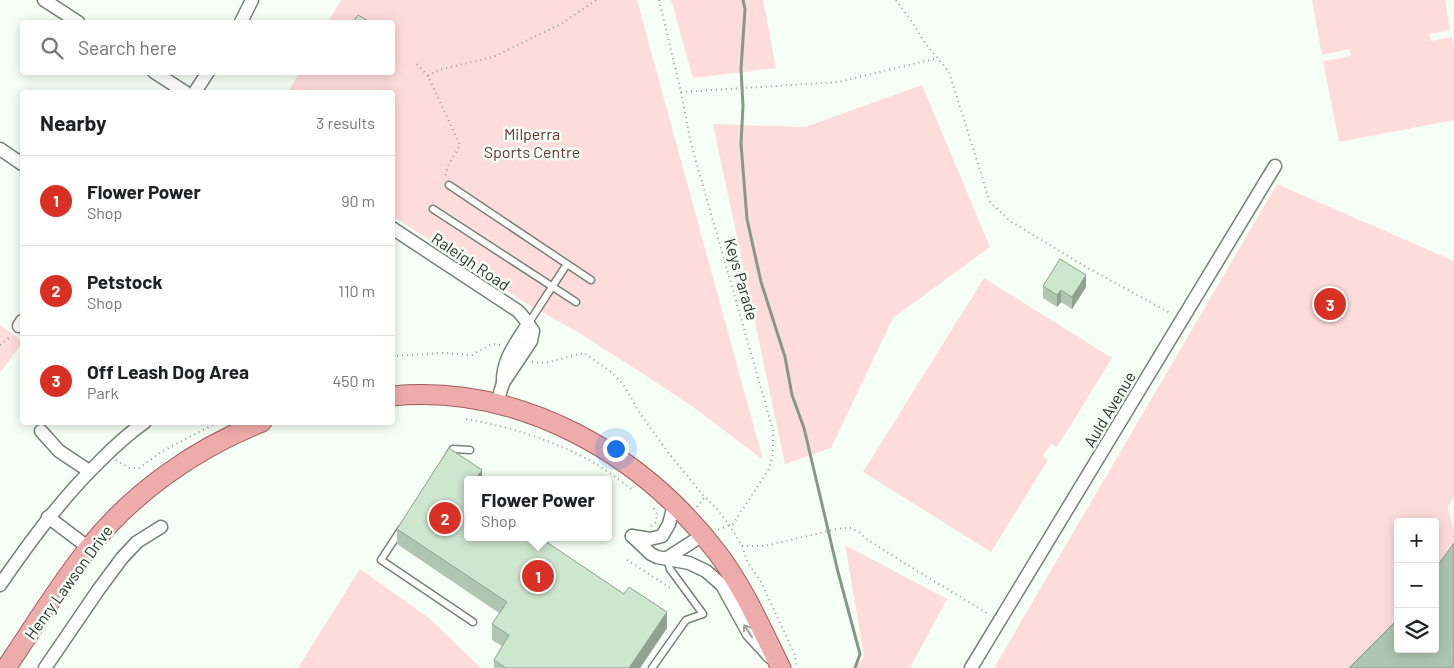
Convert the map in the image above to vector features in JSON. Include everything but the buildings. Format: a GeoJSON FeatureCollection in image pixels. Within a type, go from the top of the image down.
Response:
{"type":"FeatureCollection","features":[{"type":"Feature","properties":{"kind":"main road"},"geometry":{"type":"LineString","coordinates":[[395,396],[455,396],[497,403],[535,414],[576,433],[609,452],[636,471],[674,504],[703,535],[727,566],[742,590],[781,668]]}},
{"type":"Feature","properties":{"kind":"main road","name":"Henry Lawson Drive"},"geometry":{"type":"LineString","coordinates":[[6,668],[59,588],[89,548],[118,515],[166,475],[214,444],[255,425]]}},
{"type":"Feature","properties":{"kind":"street"},"geometry":{"type":"LineString","coordinates":[[44,0],[75,20]]}},
{"type":"Feature","properties":{"kind":"street"},"geometry":{"type":"LineString","coordinates":[[242,20],[252,0]]}},
{"type":"Feature","properties":{"kind":"street"},"geometry":{"type":"LineString","coordinates":[[159,75],[182,90]]}},
{"type":"Feature","properties":{"kind":"street"},"geometry":{"type":"LineString","coordinates":[[195,90],[206,75]]}},
{"type":"Feature","properties":{"kind":"street"},"geometry":{"type":"LineString","coordinates":[[0,149],[20,163]]}},
{"type":"Feature","properties":{"kind":"street","name":"Auld Avenue"},"geometry":{"type":"LineString","coordinates":[[971,668],[1275,166]]}},
{"type":"Feature","properties":{"kind":"street","name":"Raleigh Road"},"geometry":{"type":"LineString","coordinates":[[395,230],[518,311],[528,324]]}},
{"type":"Feature","properties":{"kind":"street"},"geometry":{"type":"LineString","coordinates":[[497,403],[504,383],[531,341],[533,331],[528,324]]}},
{"type":"Feature","properties":{"kind":"street"},"geometry":{"type":"LineString","coordinates":[[0,585],[4,569],[48,518],[109,452],[141,425]]}},
{"type":"Feature","properties":{"kind":"street"},"geometry":{"type":"LineString","coordinates":[[41,431],[59,451],[89,472]]}},
{"type":"Feature","properties":{"kind":"street"},"geometry":{"type":"LineString","coordinates":[[674,504],[669,524],[662,536],[650,539],[632,536],[651,554],[657,557],[689,563],[706,572],[722,585],[749,634],[781,668]]}},
{"type":"Feature","properties":{"kind":"street"},"geometry":{"type":"LineString","coordinates":[[48,518],[89,548]]}},
{"type":"Feature","properties":{"kind":"street"},"geometry":{"type":"LineString","coordinates":[[45,668],[99,588],[126,554],[137,542],[161,527]]}},
{"type":"Feature","properties":{"kind":"street"},"geometry":{"type":"LineString","coordinates":[[667,558],[703,535]]}},
{"type":"Feature","properties":{"kind":"lane"},"geometry":{"type":"LineString","coordinates":[[449,185],[591,280]]}},
{"type":"Feature","properties":{"kind":"lane"},"geometry":{"type":"LineString","coordinates":[[433,209],[576,302]]}},
{"type":"Feature","properties":{"kind":"lane"},"geometry":{"type":"LineString","coordinates":[[528,324],[567,264]]}},
{"type":"Feature","properties":{"kind":"lane"},"geometry":{"type":"LineString","coordinates":[[443,464],[453,448],[470,450]]}},
{"type":"Feature","properties":{"kind":"lane"},"geometry":{"type":"LineString","coordinates":[[407,520],[381,560],[473,622]]}},
{"type":"Feature","properties":{"kind":"lane"},"geometry":{"type":"LineString","coordinates":[[652,668],[686,620],[703,614],[670,569],[667,558]]}},
{"type":"Feature","properties":{"kind":"path"},"geometry":{"type":"LineString","coordinates":[[428,76],[438,70],[493,57],[561,24],[596,0]]}},
{"type":"Feature","properties":{"kind":"path","name":"Keys Parade"},"geometry":{"type":"LineString","coordinates":[[659,0],[681,92],[691,144],[773,430],[773,454],[769,469],[730,526]]}},
{"type":"Feature","properties":{"kind":"path"},"geometry":{"type":"LineString","coordinates":[[896,0],[925,43],[949,72],[990,202],[1010,221],[1086,267],[1161,306],[1182,320]]}},
{"type":"Feature","properties":{"kind":"path"},"geometry":{"type":"LineString","coordinates":[[681,92],[838,82],[938,58]]}},
{"type":"Feature","properties":{"kind":"path"},"geometry":{"type":"LineString","coordinates":[[417,64],[428,76],[460,145],[442,181],[449,185]]}},
{"type":"Feature","properties":{"kind":"path"},"geometry":{"type":"LineString","coordinates":[[0,345],[8,340],[20,324]]}},
{"type":"Feature","properties":{"kind":"path"},"geometry":{"type":"LineString","coordinates":[[395,356],[443,353],[472,355],[492,344],[508,347]]}},
{"type":"Feature","properties":{"kind":"path"},"geometry":{"type":"LineString","coordinates":[[530,362],[545,363],[582,353],[587,354],[610,371],[622,384],[667,451],[730,526],[742,546],[748,563],[761,582],[795,655],[796,668]]}},
{"type":"Feature","properties":{"kind":"path"},"geometry":{"type":"LineString","coordinates":[[466,419],[515,430],[547,441],[597,465],[637,493]]}},
{"type":"Feature","properties":{"kind":"path"},"geometry":{"type":"LineString","coordinates":[[109,452],[124,466],[134,470],[162,452],[212,425]]}},
{"type":"Feature","properties":{"kind":"path"},"geometry":{"type":"LineString","coordinates":[[696,508],[705,497]]}},
{"type":"Feature","properties":{"kind":"path"},"geometry":{"type":"LineString","coordinates":[[646,527],[656,522],[657,514],[653,506]]}},
{"type":"Feature","properties":{"kind":"path"},"geometry":{"type":"LineString","coordinates":[[703,535],[730,526]]}},
{"type":"Feature","properties":{"kind":"path"},"geometry":{"type":"LineString","coordinates":[[742,546],[764,546],[842,528],[850,528],[859,532],[900,561],[990,615]]}},
{"type":"Feature","properties":{"kind":"path"},"geometry":{"type":"LineString","coordinates":[[627,560],[672,589]]}},
{"type":"Feature","properties":{"kind":"green space","name":"Milperra Sports Centre"},"geometry":{"type":"Polygon","coordinates":[[[341,0],[637,0],[763,460],[696,409],[654,381],[581,334],[522,301],[395,217],[395,90],[289,90],[298,75],[395,75],[395,20],[329,20],[341,0]]]}},
{"type":"Feature","properties":{"kind":"green space"},"geometry":{"type":"Polygon","coordinates":[[[671,0],[763,0],[776,68],[693,78],[671,0]]]}},
{"type":"Feature","properties":{"kind":"green space"},"geometry":{"type":"Polygon","coordinates":[[[1312,0],[1445,0],[1450,30],[1429,34],[1431,41],[1452,37],[1454,50],[1454,120],[1339,142],[1323,61],[1351,56],[1349,49],[1322,55],[1312,0]]]}},
{"type":"Feature","properties":{"kind":"green space"},"geometry":{"type":"Polygon","coordinates":[[[922,85],[990,247],[893,318],[831,448],[785,464],[713,124],[805,127],[922,85]]]}},
{"type":"Feature","properties":{"kind":"green space"},"geometry":{"type":"Polygon","coordinates":[[[1277,184],[1454,261],[1454,496],[1448,507],[1454,532],[1454,543],[1439,564],[1439,518],[1394,518],[1394,623],[1349,668],[994,668],[1277,184]]]}},
{"type":"Feature","properties":{"kind":"green space"},"geometry":{"type":"Polygon","coordinates":[[[984,278],[1112,358],[1057,447],[1051,444],[1043,456],[1048,460],[991,552],[863,472],[984,278]]]}},
{"type":"Feature","properties":{"kind":"green space"},"geometry":{"type":"Polygon","coordinates":[[[0,325],[20,340],[20,346],[0,373],[0,325]]]}},
{"type":"Feature","properties":{"kind":"green space"},"geometry":{"type":"Polygon","coordinates":[[[845,545],[947,599],[910,668],[856,668],[864,656],[845,545]]]}},
{"type":"Feature","properties":{"kind":"green space"},"geometry":{"type":"Polygon","coordinates":[[[360,569],[429,618],[481,668],[298,668],[360,569]]]}},
{"type":"Feature","properties":{"kind":"shaded area"},"geometry":{"type":"Polygon","coordinates":[[[1454,543],[1454,668],[1349,668],[1394,623],[1394,653],[1439,653],[1439,564],[1454,543]]]}},
{"type":"Feature","properties":{"kind":"waterway"},"geometry":{"type":"LineString","coordinates":[[743,0],[745,9],[741,69],[743,106],[741,144],[747,219],[761,282],[785,357],[792,395],[804,428],[838,572],[860,654],[855,668]]}},
{"type":"Feature","properties":{"kind":"place","name":"Off Leash Dog Area"},"geometry":{"type":"Point","coordinates":[1330,304]}},
{"type":"Feature","properties":{"kind":"place","name":"Petstock"},"geometry":{"type":"Point","coordinates":[445,518]}},
{"type":"Feature","properties":{"kind":"place","name":"Flower Power"},"geometry":{"type":"Point","coordinates":[538,576]}}]}
